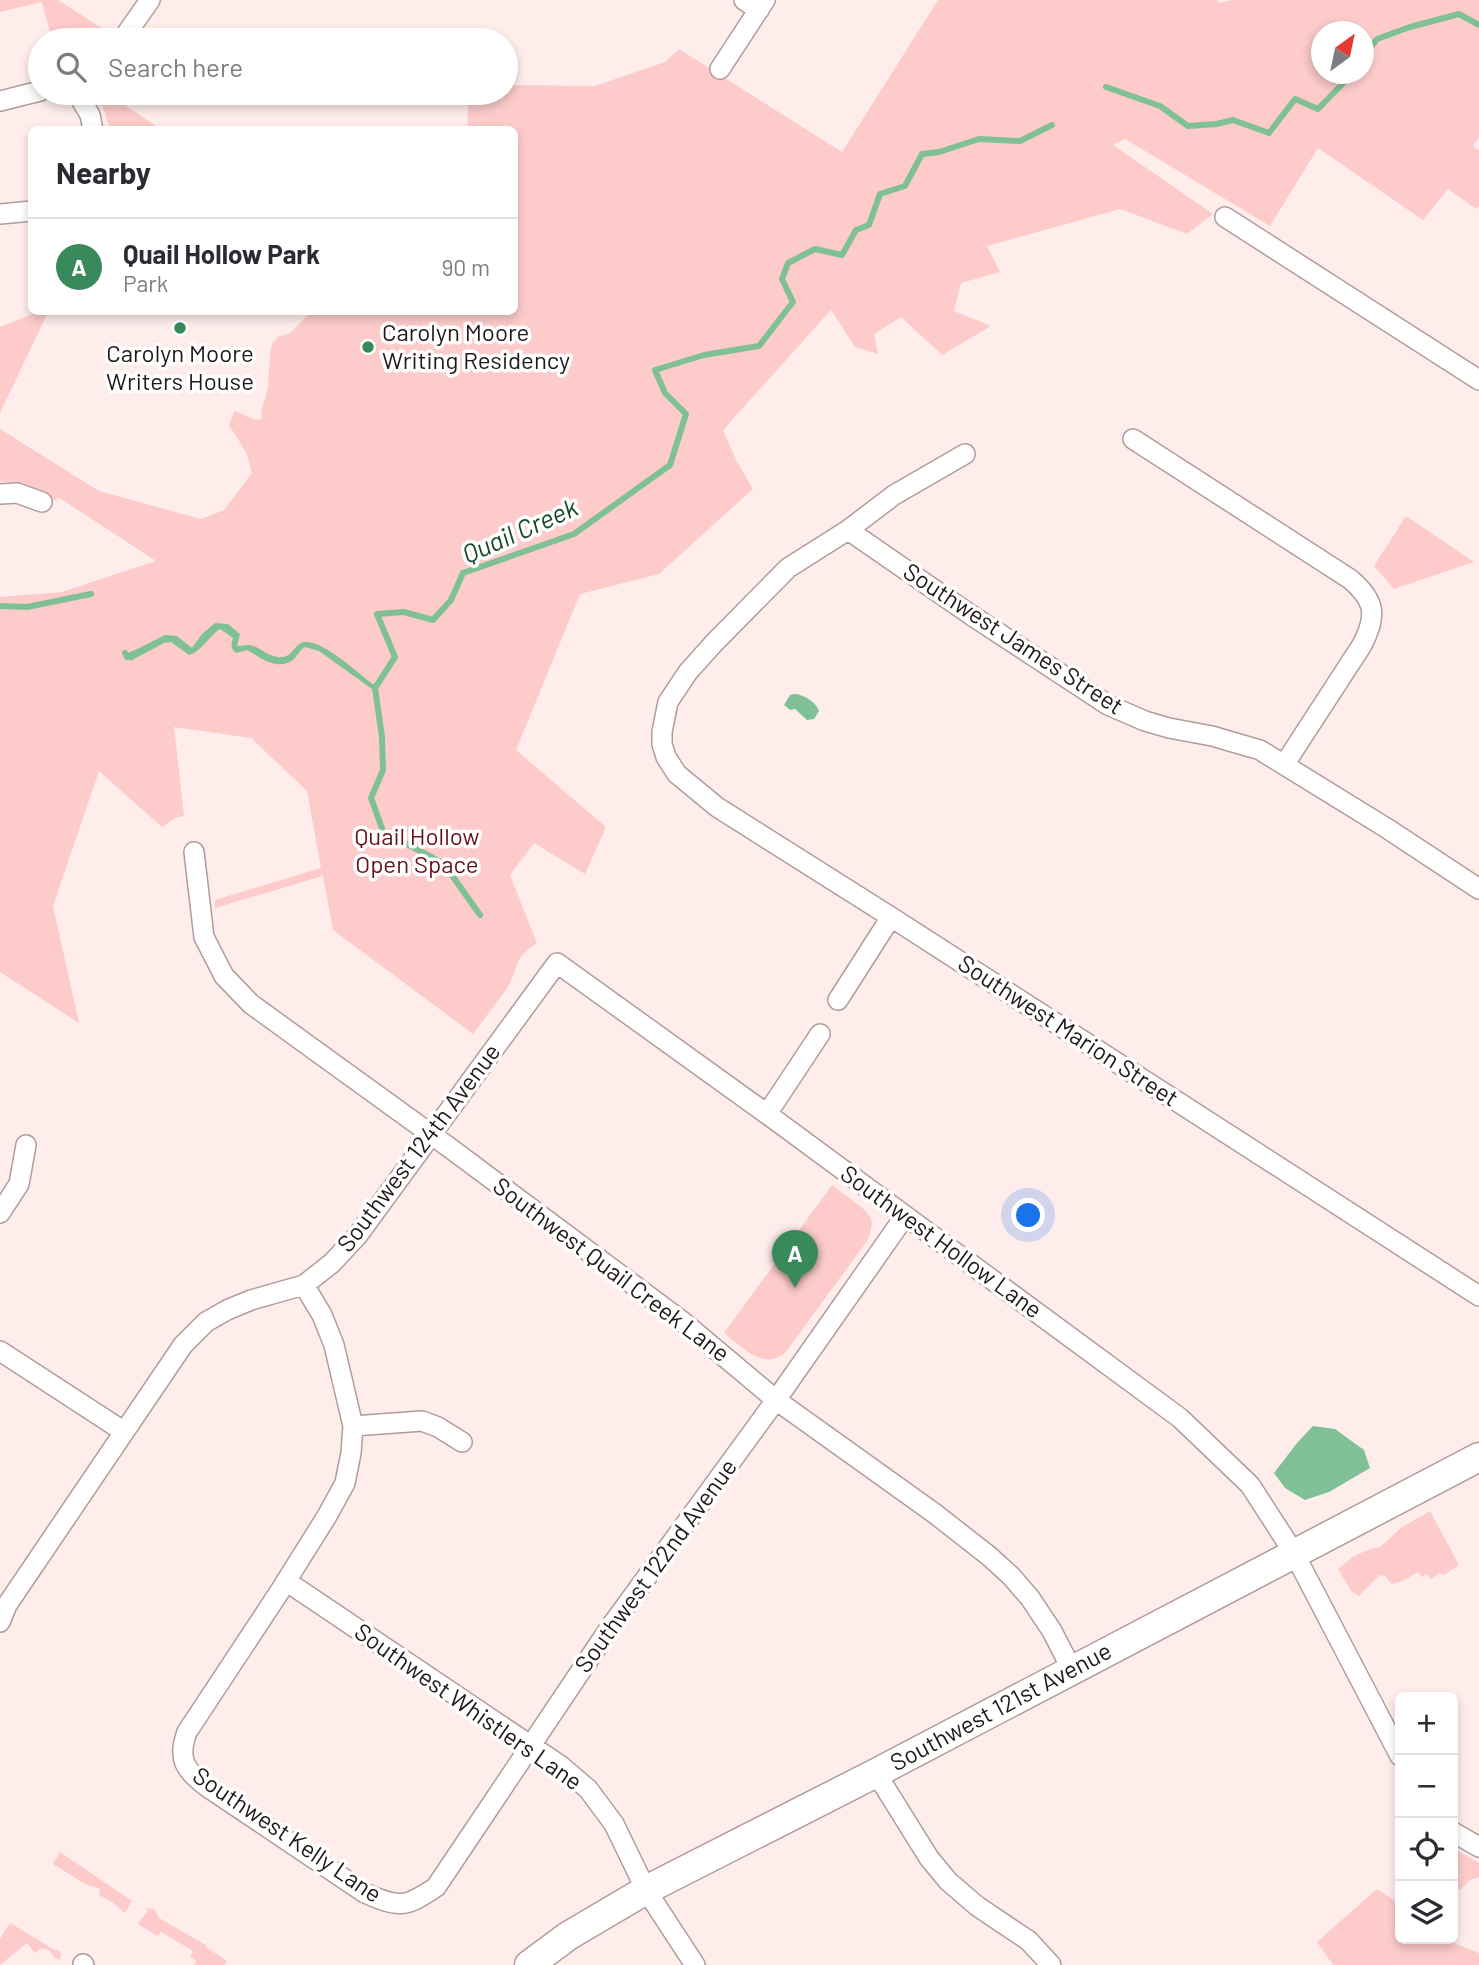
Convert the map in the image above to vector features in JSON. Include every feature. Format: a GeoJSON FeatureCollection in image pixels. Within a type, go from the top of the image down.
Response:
{"type":"FeatureCollection","features":[{"type":"Feature","properties":{"kind":"main road","name":"Southwest 121st Avenue"},"geometry":{"type":"LineString","coordinates":[[528,1965],[568,1936],[646,1890],[876,1773],[1479,1457]]}},
{"type":"Feature","properties":{"kind":"street"},"geometry":{"type":"LineString","coordinates":[[130,28],[150,0]]}},
{"type":"Feature","properties":{"kind":"street"},"geometry":{"type":"LineString","coordinates":[[720,69],[756,3]]}},
{"type":"Feature","properties":{"kind":"street"},"geometry":{"type":"LineString","coordinates":[[0,101],[28,94]]}},
{"type":"Feature","properties":{"kind":"street"},"geometry":{"type":"LineString","coordinates":[[84,105],[92,126]]}},
{"type":"Feature","properties":{"kind":"street"},"geometry":{"type":"LineString","coordinates":[[0,214],[28,211]]}},
{"type":"Feature","properties":{"kind":"street"},"geometry":{"type":"LineString","coordinates":[[1224,217],[1479,380]]}},
{"type":"Feature","properties":{"kind":"street"},"geometry":{"type":"LineString","coordinates":[[1133,439],[1350,579],[1370,599],[1372,624],[1364,642],[1284,765]]}},
{"type":"Feature","properties":{"kind":"street"},"geometry":{"type":"LineString","coordinates":[[848,530],[894,495],[965,454]]}},
{"type":"Feature","properties":{"kind":"street"},"geometry":{"type":"LineString","coordinates":[[0,494],[17,493],[42,502]]}},
{"type":"Feature","properties":{"kind":"street","name":"Southwest James Street"},"geometry":{"type":"LineString","coordinates":[[848,530],[1108,705],[1169,728],[1212,736],[1259,750],[1479,889]]}},
{"type":"Feature","properties":{"kind":"street","name":"Southwest Marion Street"},"geometry":{"type":"LineString","coordinates":[[848,530],[788,569],[688,672],[668,702],[662,732],[666,757],[677,774],[717,807],[1479,1296]]}},
{"type":"Feature","properties":{"kind":"street","name":"Southwest Quail Creek Lane"},"geometry":{"type":"LineString","coordinates":[[194,852],[204,937],[224,976],[251,1004],[682,1321],[776,1399],[934,1513],[1011,1576],[1052,1631],[1072,1670]]}},
{"type":"Feature","properties":{"kind":"street"},"geometry":{"type":"LineString","coordinates":[[838,1000],[891,917]]}},
{"type":"Feature","properties":{"kind":"street","name":"Southwest 124th Avenue"},"geometry":{"type":"LineString","coordinates":[[0,1622],[7,1605],[183,1345],[206,1322],[227,1310],[304,1285],[332,1263],[358,1235],[557,963]]}},
{"type":"Feature","properties":{"kind":"street","name":"Southwest Hollow Lane"},"geometry":{"type":"LineString","coordinates":[[557,963],[1180,1418],[1250,1485],[1294,1553],[1399,1755]]}},
{"type":"Feature","properties":{"kind":"street"},"geometry":{"type":"LineString","coordinates":[[767,1114],[820,1034]]}},
{"type":"Feature","properties":{"kind":"street"},"geometry":{"type":"LineString","coordinates":[[0,1213],[19,1184],[26,1146]]}},
{"type":"Feature","properties":{"kind":"street","name":"Southwest 122nd Avenue"},"geometry":{"type":"LineString","coordinates":[[401,1905],[415,1901],[436,1887],[611,1626],[905,1216]]}},
{"type":"Feature","properties":{"kind":"street"},"geometry":{"type":"LineString","coordinates":[[286,1581],[345,1483],[353,1426],[334,1345],[322,1315],[304,1285]]}},
{"type":"Feature","properties":{"kind":"street"},"geometry":{"type":"LineString","coordinates":[[0,1351],[123,1432]]}},
{"type":"Feature","properties":{"kind":"street"},"geometry":{"type":"LineString","coordinates":[[353,1426],[422,1421],[438,1427],[462,1442]]}},
{"type":"Feature","properties":{"kind":"street","name":"Southwest Whistlers Lane"},"geometry":{"type":"LineString","coordinates":[[286,1581],[561,1766],[588,1789],[614,1824],[646,1890],[695,1965]]}},
{"type":"Feature","properties":{"kind":"street","name":"Southwest Kelly Lane"},"geometry":{"type":"LineString","coordinates":[[286,1581],[187,1732],[182,1744],[185,1765],[206,1787],[365,1893],[387,1903],[401,1905]]}},
{"type":"Feature","properties":{"kind":"street"},"geometry":{"type":"LineString","coordinates":[[876,1773],[929,1858],[948,1881],[977,1906],[1028,1941],[1051,1965]]}},
{"type":"Feature","properties":{"kind":"street"},"geometry":{"type":"LineString","coordinates":[[1458,1835],[1479,1847]]}},
{"type":"Feature","properties":{"kind":"green space"},"geometry":{"type":"Polygon","coordinates":[[[0,0],[58,0],[102,28],[49,28],[42,2],[0,12],[0,0]]]}},
{"type":"Feature","properties":{"kind":"green space","name":"Quail Hollow Open Space"},"geometry":{"type":"Polygon","coordinates":[[[938,0],[1217,0],[1218,3],[1232,0],[1479,0],[1479,137],[1473,146],[1479,150],[1479,206],[1476,209],[1448,189],[1423,220],[1318,148],[1270,226],[1125,139],[1113,145],[1213,214],[1187,234],[1120,209],[987,246],[1000,272],[961,283],[954,311],[991,326],[942,355],[901,317],[874,334],[878,354],[855,347],[831,310],[723,430],[753,489],[659,574],[580,594],[516,750],[606,827],[585,874],[534,843],[510,875],[537,943],[520,959],[508,987],[473,1034],[333,930],[323,876],[215,908],[215,900],[321,868],[307,791],[251,738],[174,727],[184,816],[175,818],[162,827],[99,771],[53,906],[79,1023],[0,972],[0,597],[62,592],[156,561],[58,497],[56,501],[23,484],[0,482],[0,429],[99,491],[201,519],[224,510],[252,473],[246,452],[229,425],[235,411],[256,420],[262,419],[272,344],[278,337],[290,333],[308,315],[518,315],[518,126],[467,126],[468,105],[518,105],[518,85],[595,86],[665,62],[679,49],[842,152],[938,0]]]}},
{"type":"Feature","properties":{"kind":"green space"},"geometry":{"type":"Polygon","coordinates":[[[102,105],[124,105],[156,126],[109,126],[102,105]]]}},
{"type":"Feature","properties":{"kind":"green space"},"geometry":{"type":"Polygon","coordinates":[[[30,315],[47,315],[0,413],[0,327],[30,315]]]}},
{"type":"Feature","properties":{"kind":"green space"},"geometry":{"type":"Polygon","coordinates":[[[1406,516],[1474,562],[1394,589],[1374,566],[1406,516]]]}},
{"type":"Feature","properties":{"kind":"green space"},"geometry":{"type":"Polygon","coordinates":[[[832,1185],[869,1215],[872,1224],[867,1241],[785,1353],[769,1359],[753,1355],[724,1333],[832,1185]]]}},
{"type":"Feature","properties":{"kind":"green space"},"geometry":{"type":"Polygon","coordinates":[[[1430,1511],[1459,1565],[1444,1575],[1439,1573],[1431,1579],[1427,1574],[1422,1577],[1418,1572],[1392,1584],[1385,1576],[1380,1575],[1359,1596],[1352,1592],[1338,1569],[1354,1556],[1380,1547],[1401,1528],[1430,1511]]]}},
{"type":"Feature","properties":{"kind":"green space"},"geometry":{"type":"Polygon","coordinates":[[[1458,1851],[1479,1863],[1479,1877],[1470,1880],[1460,1890],[1458,1851]]]}},
{"type":"Feature","properties":{"kind":"green space"},"geometry":{"type":"Polygon","coordinates":[[[60,1852],[132,1901],[125,1913],[99,1895],[100,1889],[85,1884],[53,1864],[60,1852]]]}},
{"type":"Feature","properties":{"kind":"green space"},"geometry":{"type":"Polygon","coordinates":[[[1377,1889],[1395,1901],[1395,1944],[1456,1944],[1479,1953],[1479,1965],[1333,1965],[1317,1942],[1377,1889]]]}},
{"type":"Feature","properties":{"kind":"green space"},"geometry":{"type":"Polygon","coordinates":[[[145,1907],[155,1910],[159,1918],[206,1945],[227,1961],[224,1965],[194,1965],[196,1961],[190,1956],[193,1951],[161,1932],[158,1936],[138,1924],[148,1910],[145,1907]]]}},
{"type":"Feature","properties":{"kind":"green space"},"geometry":{"type":"Polygon","coordinates":[[[10,1923],[58,1950],[61,1953],[60,1960],[49,1950],[41,1948],[35,1953],[27,1943],[0,1965],[0,1939],[10,1923]]]}},
{"type":"Feature","properties":{"kind":"shaded area"},"geometry":{"type":"Polygon","coordinates":[[[215,623],[228,624],[240,634],[237,646],[251,645],[274,656],[287,656],[305,642],[321,646],[374,685],[372,689],[319,651],[305,647],[294,659],[282,664],[264,660],[247,650],[236,653],[232,646],[233,638],[220,629],[189,655],[171,642],[130,661],[127,654],[165,635],[177,636],[192,648],[202,634],[215,623]]]}},
{"type":"Feature","properties":{"kind":"shaded area"},"geometry":{"type":"Polygon","coordinates":[[[790,695],[805,697],[815,705],[819,711],[814,719],[807,720],[795,709],[790,710],[784,705],[790,695]]]}},
{"type":"Feature","properties":{"kind":"shaded area"},"geometry":{"type":"Polygon","coordinates":[[[1313,1426],[1335,1429],[1364,1450],[1370,1468],[1329,1492],[1305,1500],[1285,1488],[1274,1473],[1313,1426]]]}},
{"type":"Feature","properties":{"kind":"waterway","name":"Quail Creek"},"geometry":{"type":"LineString","coordinates":[[1374,43],[1377,39],[1410,27],[1459,14],[1479,25]]}},
{"type":"Feature","properties":{"kind":"waterway","name":"Quail Creek"},"geometry":{"type":"LineString","coordinates":[[1106,87],[1160,106],[1188,126],[1233,120],[1269,133],[1295,99],[1318,109],[1342,84]]}},
{"type":"Feature","properties":{"kind":"waterway","name":"Quail Creek"},"geometry":{"type":"LineString","coordinates":[[480,915],[444,864],[383,831],[371,798],[383,770],[382,737],[375,688],[395,657],[377,614],[404,612],[433,620],[451,600],[463,573],[574,534],[670,465],[686,414],[665,393],[655,370],[704,355],[759,346],[793,302],[782,279],[788,263],[815,249],[842,255],[856,230],[869,225],[880,194],[905,186],[922,154],[939,152],[979,139],[1020,141],[1052,125]]}},
{"type":"Feature","properties":{"kind":"waterway"},"geometry":{"type":"LineString","coordinates":[[0,606],[27,607],[91,594]]}},
{"type":"Feature","properties":{"kind":"waterway","name":"Quail Creek"},"geometry":{"type":"LineString","coordinates":[[125,653],[127,657],[133,654]]}},
{"type":"Feature","properties":{"kind":"place","name":"Carolyn Moore Writers House"},"geometry":{"type":"Point","coordinates":[180,328]}},
{"type":"Feature","properties":{"kind":"place","name":"Carolyn Moore Writing Residency"},"geometry":{"type":"Point","coordinates":[368,347]}},
{"type":"Feature","properties":{"kind":"place","name":"Quail Hollow Park"},"geometry":{"type":"Point","coordinates":[795,1288]}}]}
